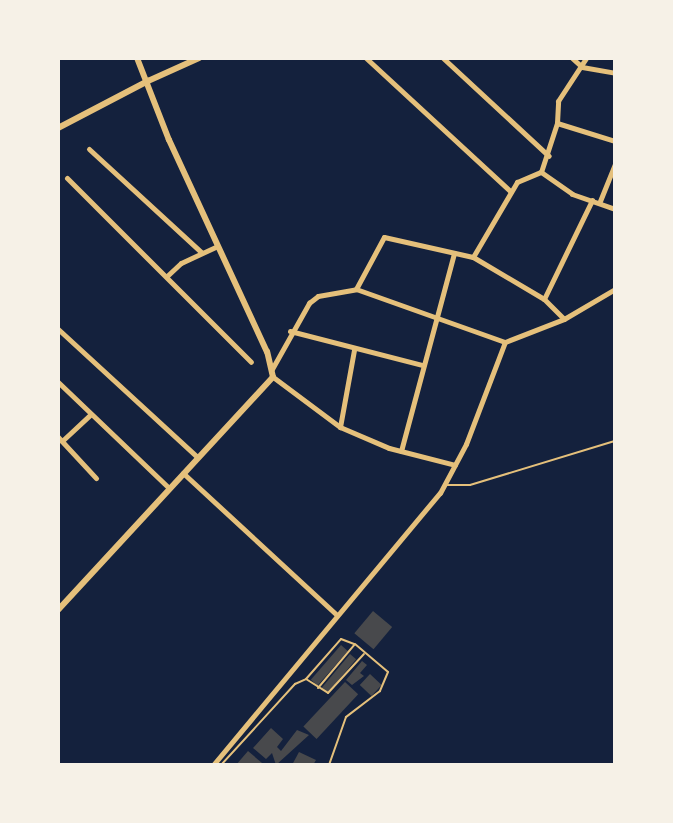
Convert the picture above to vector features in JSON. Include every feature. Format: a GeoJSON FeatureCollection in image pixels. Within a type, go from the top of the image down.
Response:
{"type":"FeatureCollection","features":[{"type":"Feature","properties":{"kind":"main road"},"geometry":{"type":"LineString","coordinates":[[58,610],[273,373],[137,58]]}},
{"type":"Feature","properties":{"kind":"main road"},"geometry":{"type":"LineString","coordinates":[[58,128],[199,58]]}},
{"type":"Feature","properties":{"kind":"street"},"geometry":{"type":"LineString","coordinates":[[366,58],[511,192]]}},
{"type":"Feature","properties":{"kind":"street"},"geometry":{"type":"LineString","coordinates":[[443,58],[549,156]]}},
{"type":"Feature","properties":{"kind":"street"},"geometry":{"type":"LineString","coordinates":[[572,58],[582,67],[615,73]]}},
{"type":"Feature","properties":{"kind":"street"},"geometry":{"type":"LineString","coordinates":[[473,257],[517,182],[541,172],[549,156],[557,123],[558,101],[586,58]]}},
{"type":"Feature","properties":{"kind":"street"},"geometry":{"type":"LineString","coordinates":[[557,123],[615,140]]}},
{"type":"Feature","properties":{"kind":"street"},"geometry":{"type":"LineString","coordinates":[[89,149],[201,252]]}},
{"type":"Feature","properties":{"kind":"street"},"geometry":{"type":"LineString","coordinates":[[600,201],[615,164]]}},
{"type":"Feature","properties":{"kind":"street"},"geometry":{"type":"LineString","coordinates":[[541,172],[615,209]]}},
{"type":"Feature","properties":{"kind":"street"},"geometry":{"type":"LineString","coordinates":[[67,178],[251,362]]}},
{"type":"Feature","properties":{"kind":"street"},"geometry":{"type":"LineString","coordinates":[[544,299],[592,200]]}},
{"type":"Feature","properties":{"kind":"street"},"geometry":{"type":"LineString","coordinates":[[356,289],[384,237],[473,257],[544,299],[564,319]]}},
{"type":"Feature","properties":{"kind":"street"},"geometry":{"type":"LineString","coordinates":[[167,276],[201,252],[216,247]]}},
{"type":"Feature","properties":{"kind":"street"},"geometry":{"type":"LineString","coordinates":[[401,451],[454,253]]}},
{"type":"Feature","properties":{"kind":"street"},"geometry":{"type":"LineString","coordinates":[[455,465],[401,451],[340,427],[273,373],[290,331],[318,296],[356,289],[505,342],[564,319],[615,289]]}},
{"type":"Feature","properties":{"kind":"street"},"geometry":{"type":"LineString","coordinates":[[58,329],[197,457]]}},
{"type":"Feature","properties":{"kind":"street"},"geometry":{"type":"LineString","coordinates":[[290,331],[354,350],[422,365]]}},
{"type":"Feature","properties":{"kind":"street"},"geometry":{"type":"LineString","coordinates":[[213,765],[445,485],[505,342]]}},
{"type":"Feature","properties":{"kind":"street"},"geometry":{"type":"LineString","coordinates":[[340,427],[354,350]]}},
{"type":"Feature","properties":{"kind":"street"},"geometry":{"type":"LineString","coordinates":[[58,382],[168,487]]}},
{"type":"Feature","properties":{"kind":"street"},"geometry":{"type":"LineString","coordinates":[[90,415],[60,439],[96,478]]}},
{"type":"Feature","properties":{"kind":"street"},"geometry":{"type":"LineString","coordinates":[[183,472],[337,615]]}},
{"type":"Feature","properties":{"kind":"lane"},"geometry":{"type":"LineString","coordinates":[[445,485],[470,485],[615,441]]}},
{"type":"Feature","properties":{"kind":"lane"},"geometry":{"type":"LineString","coordinates":[[221,765],[341,639],[355,644],[386,668],[387,682],[346,717],[329,765]]}},
{"type":"Feature","properties":{"kind":"lane"},"geometry":{"type":"LineString","coordinates":[[318,688],[355,644]]}},
{"type":"Feature","properties":{"kind":"lane"},"geometry":{"type":"LineString","coordinates":[[306,679],[330,692],[366,652]]}},
{"type":"Feature","properties":{"kind":"building"},"geometry":{"type":"Polygon","coordinates":[[[373,611],[392,627],[374,649],[354,633],[373,611]]]}},
{"type":"Feature","properties":{"kind":"building"},"geometry":{"type":"Polygon","coordinates":[[[341,645],[348,651],[318,686],[311,680],[341,645]]]}},
{"type":"Feature","properties":{"kind":"building"},"geometry":{"type":"Polygon","coordinates":[[[350,654],[356,659],[327,694],[321,688],[350,654]]]}},
{"type":"Feature","properties":{"kind":"building"},"geometry":{"type":"Polygon","coordinates":[[[362,661],[367,665],[360,673],[364,676],[352,685],[346,680],[362,661]]]}},
{"type":"Feature","properties":{"kind":"building"},"geometry":{"type":"Polygon","coordinates":[[[370,674],[382,685],[371,696],[360,685],[370,674]]]}},
{"type":"Feature","properties":{"kind":"building"},"geometry":{"type":"Polygon","coordinates":[[[345,682],[358,694],[317,739],[303,727],[345,682]]]}},
{"type":"Feature","properties":{"kind":"building"},"geometry":{"type":"Polygon","coordinates":[[[271,728],[283,739],[277,747],[281,751],[297,730],[309,735],[276,765],[272,753],[266,759],[253,748],[271,728]]]}},
{"type":"Feature","properties":{"kind":"building"},"geometry":{"type":"Polygon","coordinates":[[[248,751],[262,763],[236,765],[248,751]]]}},
{"type":"Feature","properties":{"kind":"building"},"geometry":{"type":"Polygon","coordinates":[[[299,752],[316,760],[313,765],[292,765],[299,752]]]}}]}
